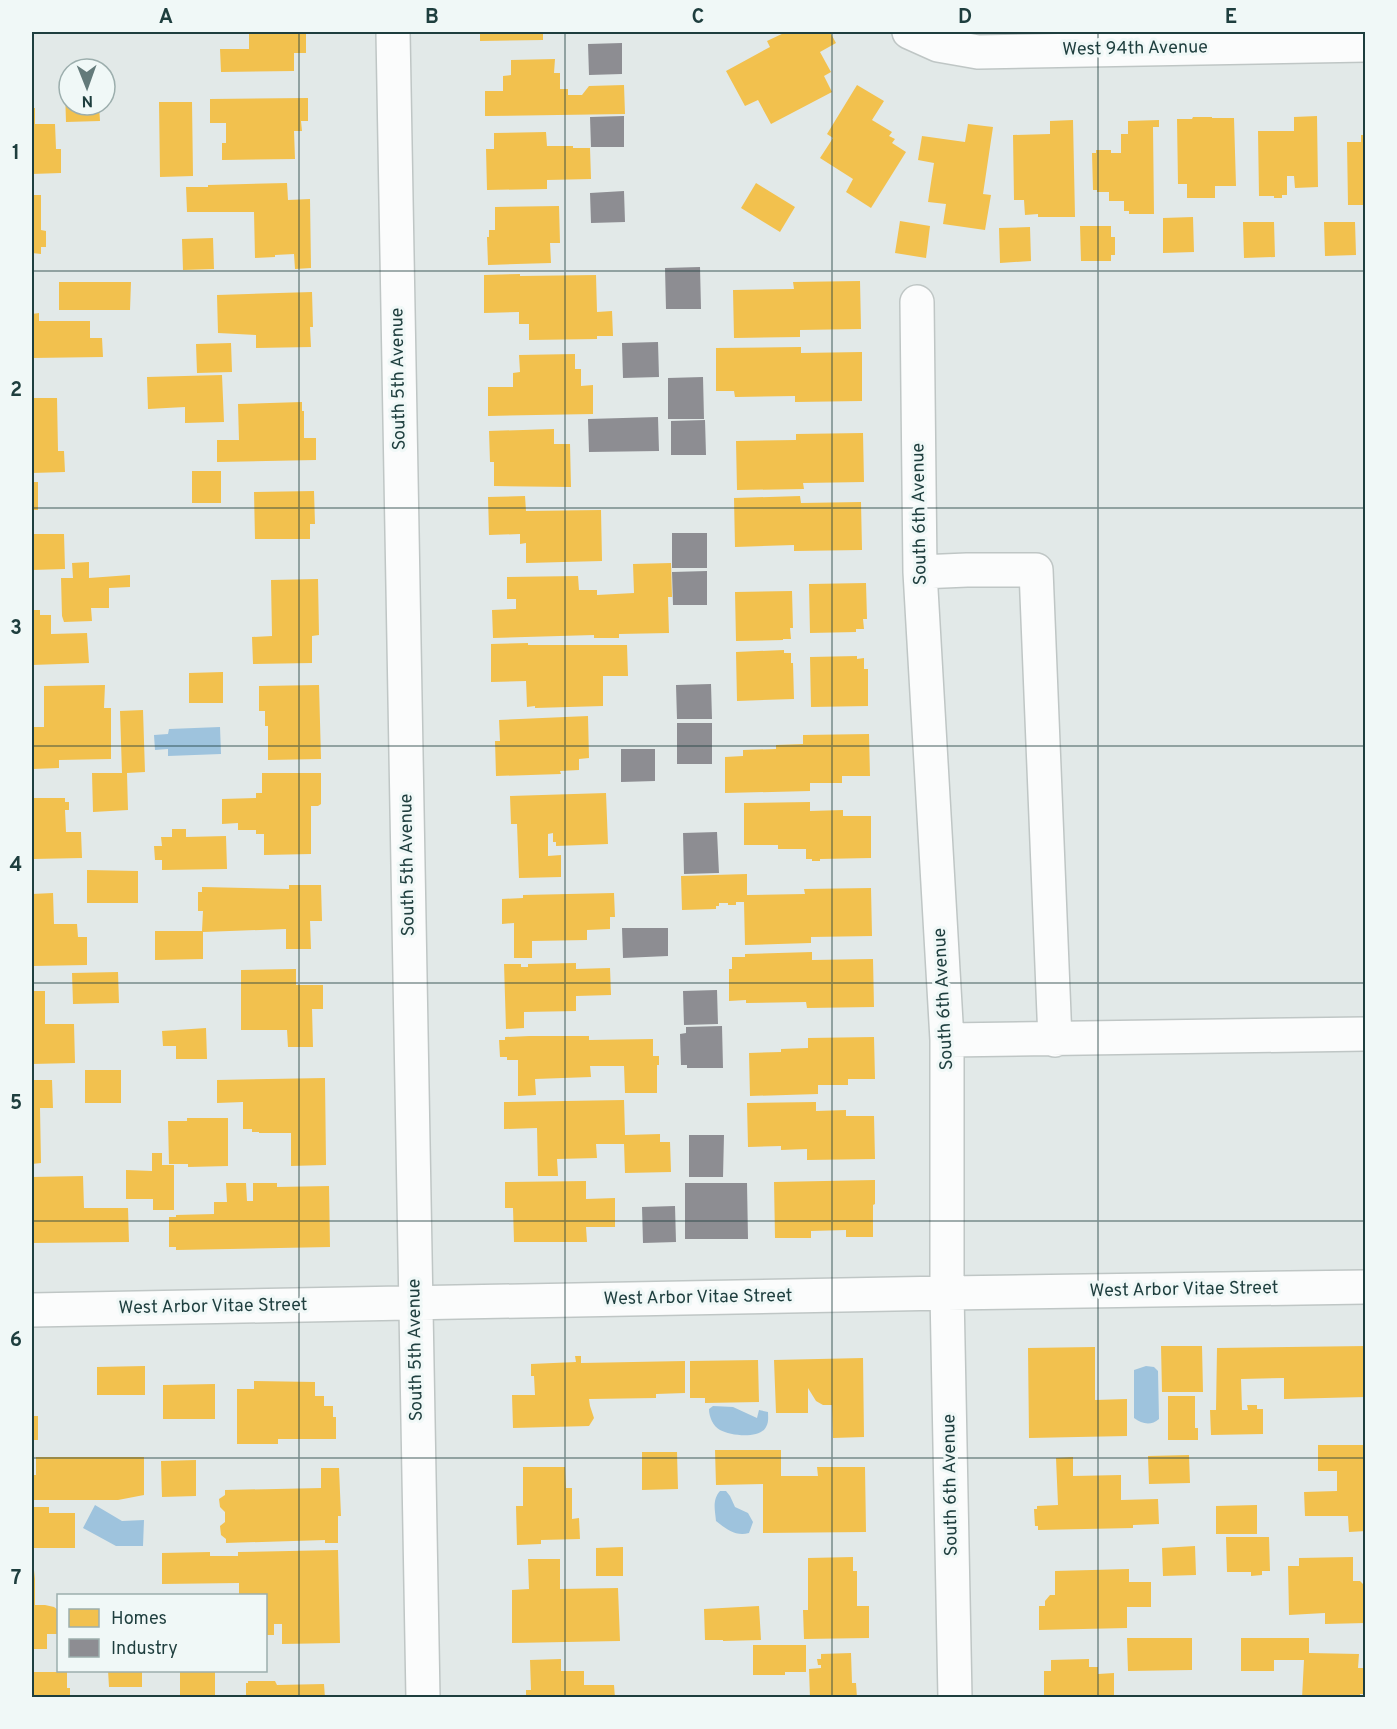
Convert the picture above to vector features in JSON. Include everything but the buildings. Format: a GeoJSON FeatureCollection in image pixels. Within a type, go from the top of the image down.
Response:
{"type":"FeatureCollection","features":[{"type":"Feature","properties":{"kind":"street","name":"South 5th Avenue"},"geometry":{"type":"LineString","coordinates":[[393,32],[423,1698]]}},
{"type":"Feature","properties":{"kind":"street","name":"West 94th Avenue"},"geometry":{"type":"LineString","coordinates":[[909,32],[938,45],[978,52],[1365,45]]}},
{"type":"Feature","properties":{"kind":"street","name":"South 6th Avenue"},"geometry":{"type":"LineString","coordinates":[[917,302],[920,572],[947,1040],[947,1293],[955,1698]]}},
{"type":"Feature","properties":{"kind":"street"},"geometry":{"type":"LineString","coordinates":[[920,572],[1036,570],[1055,1040]]}},
{"type":"Feature","properties":{"kind":"street"},"geometry":{"type":"LineString","coordinates":[[947,1040],[1365,1034]]}},
{"type":"Feature","properties":{"kind":"street","name":"West Arbor Vitae Street"},"geometry":{"type":"LineString","coordinates":[[32,1310],[1365,1287]]}},
{"type":"Feature","properties":{"kind":"water"},"geometry":{"type":"Polygon","coordinates":[[[220,727],[221,754],[168,756],[168,749],[155,750],[154,735],[168,734],[169,729],[220,727]]]}},
{"type":"Feature","properties":{"kind":"water"},"geometry":{"type":"Polygon","coordinates":[[[1146,1366],[1154,1367],[1158,1371],[1159,1419],[1150,1423],[1143,1423],[1134,1418],[1134,1370],[1146,1366]]]}},
{"type":"Feature","properties":{"kind":"water"},"geometry":{"type":"Polygon","coordinates":[[[713,1406],[733,1407],[757,1418],[759,1410],[768,1412],[768,1423],[763,1431],[752,1435],[725,1432],[712,1421],[709,1409],[713,1406]]]}},
{"type":"Feature","properties":{"kind":"water"},"geometry":{"type":"Polygon","coordinates":[[[720,1491],[726,1491],[735,1507],[748,1513],[753,1522],[749,1533],[735,1533],[716,1521],[715,1502],[720,1491]]]}},
{"type":"Feature","properties":{"kind":"water"},"geometry":{"type":"Polygon","coordinates":[[[95,1505],[122,1521],[144,1520],[143,1546],[116,1546],[83,1528],[95,1505]]]}}]}
